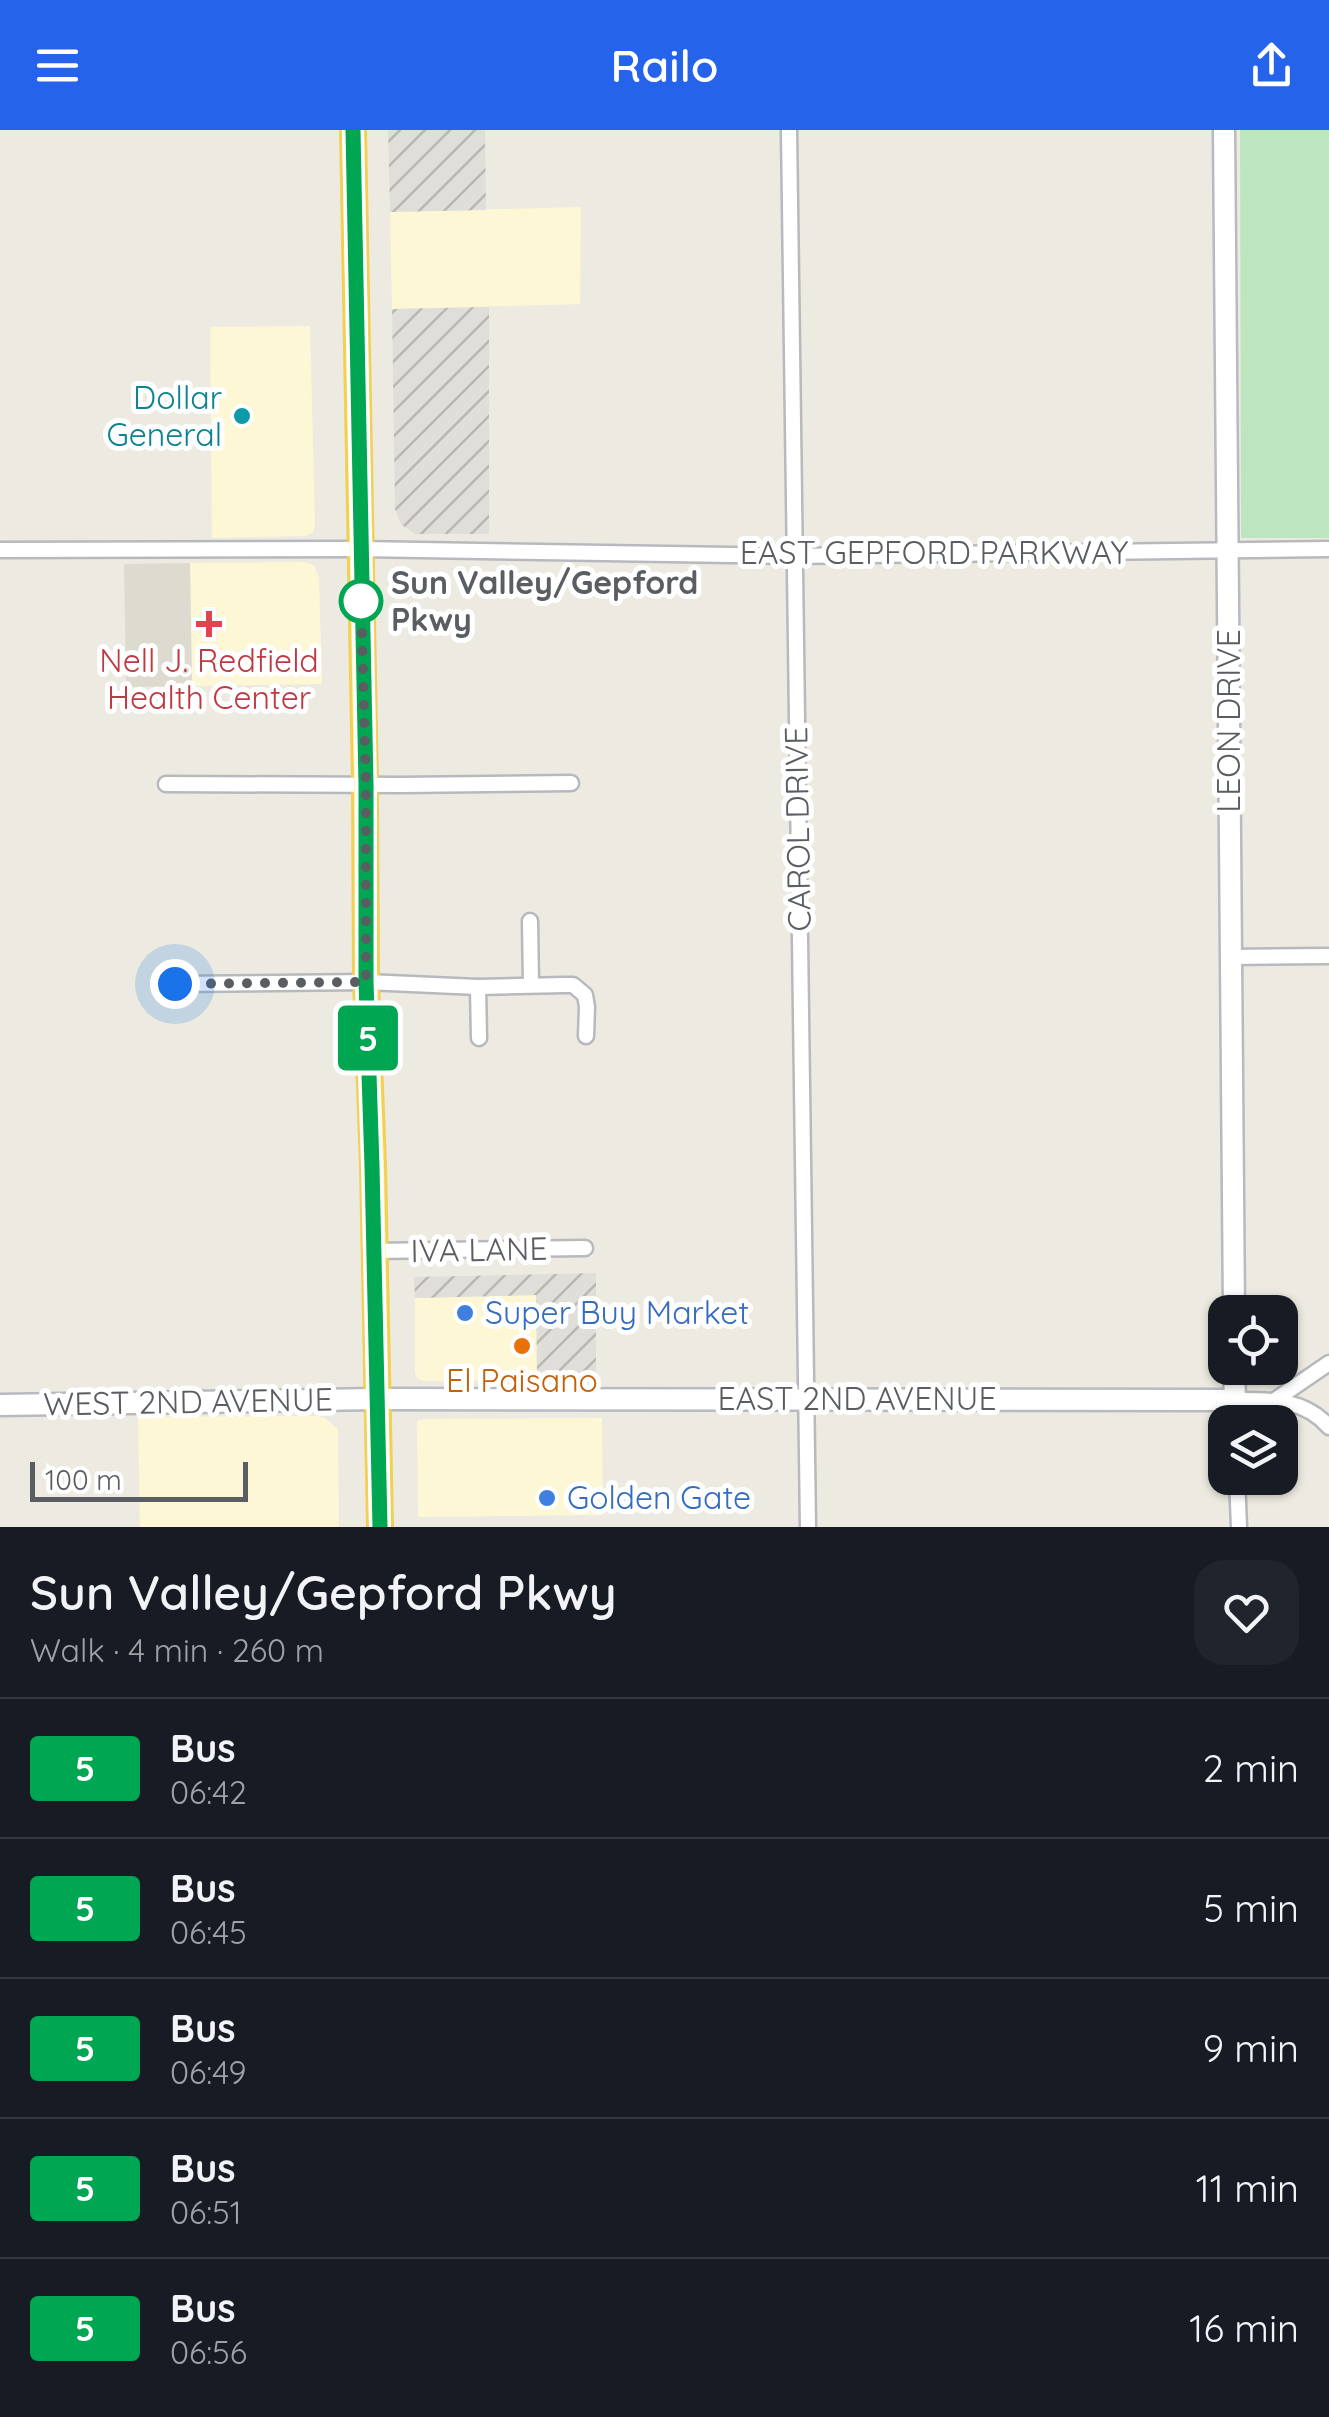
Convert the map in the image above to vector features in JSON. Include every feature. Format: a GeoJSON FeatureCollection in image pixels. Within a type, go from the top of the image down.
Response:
{"type":"FeatureCollection","features":[{"type":"Feature","properties":{"kind":"main road"},"geometry":{"type":"LineString","coordinates":[[353,130],[366,784],[366,982],[380,1527]]}},
{"type":"Feature","properties":{"kind":"street","name":"CAROL DRIVE"},"geometry":{"type":"LineString","coordinates":[[788,130],[808,1527]]}},
{"type":"Feature","properties":{"kind":"street","name":"LEON DRIVE"},"geometry":{"type":"LineString","coordinates":[[1224,130],[1234,1295]]}},
{"type":"Feature","properties":{"kind":"street","name":"EAST GEPFORD PARKWAY"},"geometry":{"type":"LineString","coordinates":[[0,550],[794,556],[1329,549]]}},
{"type":"Feature","properties":{"kind":"street"},"geometry":{"type":"LineString","coordinates":[[166,784],[571,783]]}},
{"type":"Feature","properties":{"kind":"street"},"geometry":{"type":"LineString","coordinates":[[530,921],[531,984]]}},
{"type":"Feature","properties":{"kind":"street"},"geometry":{"type":"LineString","coordinates":[[1231,957],[1329,956]]}},
{"type":"Feature","properties":{"kind":"street"},"geometry":{"type":"LineString","coordinates":[[175,984],[573,985],[585,995],[586,1036]]}},
{"type":"Feature","properties":{"kind":"street"},"geometry":{"type":"LineString","coordinates":[[478,987],[478,1038]]}},
{"type":"Feature","properties":{"kind":"street","name":"IVA LANE"},"geometry":{"type":"LineString","coordinates":[[374,1251],[585,1248]]}},
{"type":"Feature","properties":{"kind":"street"},"geometry":{"type":"LineString","coordinates":[[1276,1400],[1329,1363]]}},
{"type":"Feature","properties":{"kind":"street"},"geometry":{"type":"LineString","coordinates":[[1235,1385],[1235,1405]]}},
{"type":"Feature","properties":{"kind":"street","name":"EAST 2ND AVENUE"},"geometry":{"type":"LineString","coordinates":[[377,1398],[1276,1400],[1308,1409],[1329,1427]]}},
{"type":"Feature","properties":{"kind":"street","name":"WEST 2ND AVENUE"},"geometry":{"type":"LineString","coordinates":[[0,1405],[377,1398]]}},
{"type":"Feature","properties":{"kind":"street"},"geometry":{"type":"LineString","coordinates":[[1238,1495],[1239,1527]]}},
{"type":"Feature","properties":{"kind":"shaded area"},"geometry":{"type":"Polygon","coordinates":[[[388,130],[485,130],[486,210],[390,212],[388,130]]]}},
{"type":"Feature","properties":{"kind":"shaded area"},"geometry":{"type":"Polygon","coordinates":[[[581,207],[580,304],[392,309],[390,212],[581,207]]]}},
{"type":"Feature","properties":{"kind":"shaded area"},"geometry":{"type":"Polygon","coordinates":[[[489,307],[489,534],[414,534],[401,524],[395,509],[392,309],[489,307]]]}},
{"type":"Feature","properties":{"kind":"shaded area"},"geometry":{"type":"Polygon","coordinates":[[[310,326],[313,532],[305,536],[212,538],[210,327],[310,326]]]}},
{"type":"Feature","properties":{"kind":"shaded area"},"geometry":{"type":"Polygon","coordinates":[[[190,563],[314,565],[319,578],[322,684],[192,686],[190,563]]]}},
{"type":"Feature","properties":{"kind":"shaded area"},"geometry":{"type":"Polygon","coordinates":[[[190,563],[192,686],[126,687],[124,564],[190,563]]]}},
{"type":"Feature","properties":{"kind":"shaded area"},"geometry":{"type":"Polygon","coordinates":[[[596,1273],[596,1379],[537,1380],[536,1295],[415,1298],[414,1277],[596,1273]]]}},
{"type":"Feature","properties":{"kind":"shaded area"},"geometry":{"type":"Polygon","coordinates":[[[537,1295],[537,1380],[417,1378],[415,1298],[537,1295]]]}},
{"type":"Feature","properties":{"kind":"shaded area"},"geometry":{"type":"Polygon","coordinates":[[[317,1416],[338,1429],[339,1527],[140,1527],[138,1417],[317,1416]]]}},
{"type":"Feature","properties":{"kind":"shaded area"},"geometry":{"type":"Polygon","coordinates":[[[602,1418],[603,1515],[418,1517],[417,1421],[602,1418]]]}},
{"type":"Feature","properties":{"kind":"green space"},"geometry":{"type":"Polygon","coordinates":[[[1240,130],[1329,130],[1329,538],[1241,538],[1240,130]]]}},
{"type":"Feature","properties":{"kind":"bus line","name":"5"},"geometry":{"type":"LineString","coordinates":[[353,130],[366,784],[366,982],[380,1527]]}},
{"type":"Feature","properties":{"kind":"place","name":"Dollar General"},"geometry":{"type":"Point","coordinates":[242,416]}},
{"type":"Feature","properties":{"kind":"place","name":"Sun Valley/Gepford Pkwy"},"geometry":{"type":"Point","coordinates":[361,601]}},
{"type":"Feature","properties":{"kind":"place","name":"Nell J. Redfield Health Center"},"geometry":{"type":"Point","coordinates":[209,624]}},
{"type":"Feature","properties":{"kind":"place","name":"Super Buy Market"},"geometry":{"type":"Point","coordinates":[465,1313]}},
{"type":"Feature","properties":{"kind":"place","name":"El Paisano"},"geometry":{"type":"Point","coordinates":[522,1346]}},
{"type":"Feature","properties":{"kind":"place","name":"Golden Gate"},"geometry":{"type":"Point","coordinates":[547,1498]}},
{"type":"Feature","properties":{"kind":"route"},"geometry":{"type":"LineString","coordinates":[[175,984],[366,982],[361,601]]}}]}
